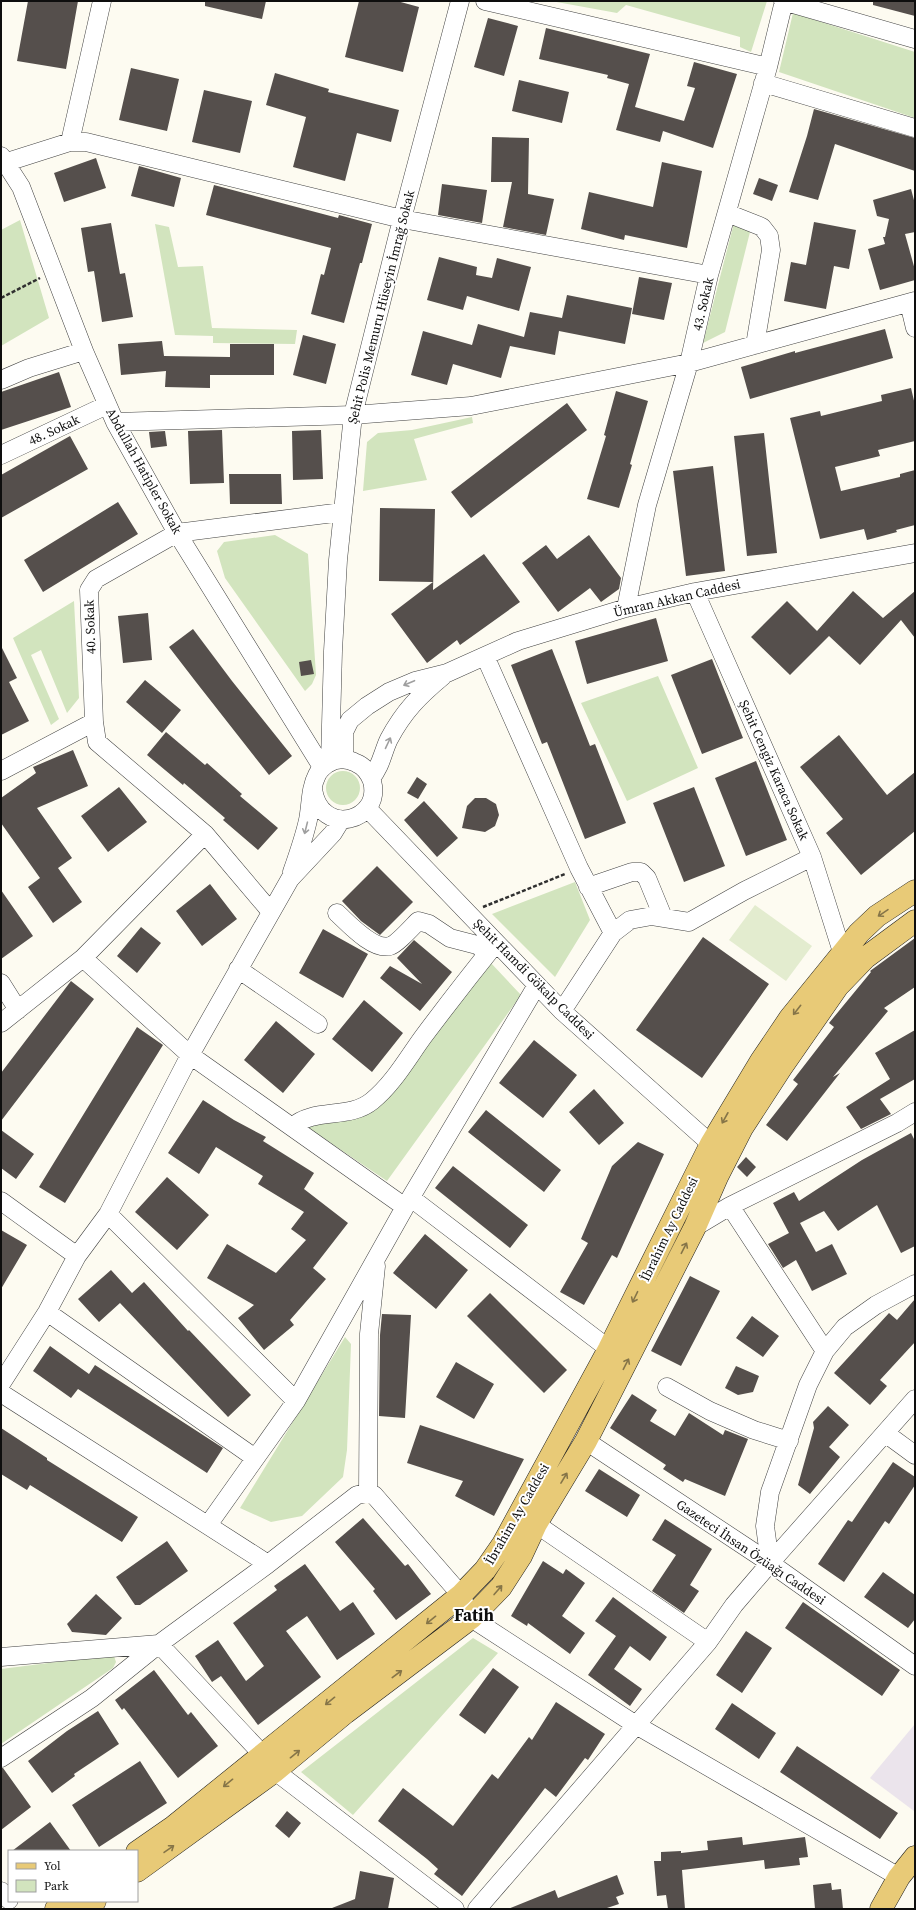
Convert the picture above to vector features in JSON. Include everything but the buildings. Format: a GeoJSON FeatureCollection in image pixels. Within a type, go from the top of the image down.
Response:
{"type":"FeatureCollection","features":[{"type":"Feature","properties":{"kind":"main road","name":"İbrahim Ay Caddesi"},"geometry":{"type":"LineString","coordinates":[[269,1763],[461,1595],[485,1570],[503,1544],[720,1149],[760,1061],[790,1018],[842,952],[859,933],[877,916],[915,891]]}},
{"type":"Feature","properties":{"kind":"main road","name":"İbrahim Ay Caddesi"},"geometry":{"type":"LineString","coordinates":[[269,1763],[345,1713],[471,1618],[501,1587],[521,1556],[536,1524],[586,1441],[695,1227],[720,1149],[742,1128],[781,1068],[838,986],[865,958],[915,921]]}},
{"type":"Feature","properties":{"kind":"main road"},"geometry":{"type":"LineString","coordinates":[[138,1851],[269,1763]]}},
{"type":"Feature","properties":{"kind":"main road"},"geometry":{"type":"LineString","coordinates":[[138,1870],[269,1763]]}},
{"type":"Feature","properties":{"kind":"main road"},"geometry":{"type":"LineString","coordinates":[[881,1909],[899,1877],[915,1857]]}},
{"type":"Feature","properties":{"kind":"main road"},"geometry":{"type":"LineString","coordinates":[[56,1909],[66,1902]]}},
{"type":"Feature","properties":{"kind":"main road"},"geometry":{"type":"LineString","coordinates":[[84,1909],[94,1902]]}},
{"type":"Feature","properties":{"kind":"street"},"geometry":{"type":"LineString","coordinates":[[70,142],[102,1]]}},
{"type":"Feature","properties":{"kind":"street","name":"Şehit Polis Memuru Hüseyin İmrağ Sokak"},"geometry":{"type":"LineString","coordinates":[[332,763],[333,651],[342,512],[353,415],[402,219],[460,1]]}},
{"type":"Feature","properties":{"kind":"street"},"geometry":{"type":"LineString","coordinates":[[485,1],[766,75],[915,128]]}},
{"type":"Feature","properties":{"kind":"street"},"geometry":{"type":"LineString","coordinates":[[784,1],[915,39]]}},
{"type":"Feature","properties":{"kind":"street","name":"43. Sokak"},"geometry":{"type":"LineString","coordinates":[[626,608],[647,506],[689,363],[709,275],[766,75],[784,1]]}},
{"type":"Feature","properties":{"kind":"street"},"geometry":{"type":"LineString","coordinates":[[2,160],[70,142],[86,142],[402,219],[709,275]]}},
{"type":"Feature","properties":{"kind":"street","name":"Abdullah Hatipler Sokak"},"geometry":{"type":"LineString","coordinates":[[2,160],[21,187],[84,351],[115,422],[177,533],[332,763]]}},
{"type":"Feature","properties":{"kind":"street"},"geometry":{"type":"LineString","coordinates":[[727,213],[762,227],[769,236],[771,250],[755,345]]}},
{"type":"Feature","properties":{"kind":"street"},"geometry":{"type":"LineString","coordinates":[[115,422],[353,415],[471,406],[689,363],[912,302],[915,328]]}},
{"type":"Feature","properties":{"kind":"street"},"geometry":{"type":"LineString","coordinates":[[1,380],[30,368],[84,351]]}},
{"type":"Feature","properties":{"kind":"street","name":"48. Sokak"},"geometry":{"type":"LineString","coordinates":[[1,455],[107,405]]}},
{"type":"Feature","properties":{"kind":"street"},"geometry":{"type":"LineString","coordinates":[[177,533],[342,512]]}},
{"type":"Feature","properties":{"kind":"street","name":"40. Sokak"},"geometry":{"type":"LineString","coordinates":[[177,533],[96,579],[89,590],[94,722],[97,742],[205,834],[271,912]]}},
{"type":"Feature","properties":{"kind":"street","name":"Ümran Akkan Caddesi"},"geometry":{"type":"LineString","coordinates":[[447,673],[518,641],[626,608],[695,592],[915,553]]}},
{"type":"Feature","properties":{"kind":"street","name":"Şehit Cengiz Karaca Sokak"},"geometry":{"type":"LineString","coordinates":[[695,592],[812,857],[842,952]]}},
{"type":"Feature","properties":{"kind":"street"},"geometry":{"type":"LineString","coordinates":[[485,656],[579,868],[613,933]]}},
{"type":"Feature","properties":{"kind":"street"},"geometry":{"type":"LineString","coordinates":[[1,1384],[47,1312],[77,1256],[108,1214],[190,1055],[290,879],[306,830],[317,774],[332,763],[350,720],[388,692],[415,681],[447,673]]}},
{"type":"Feature","properties":{"kind":"street"},"geometry":{"type":"LineString","coordinates":[[371,778],[376,772],[387,744],[403,715],[425,691],[447,673]]}},
{"type":"Feature","properties":{"kind":"street"},"geometry":{"type":"LineString","coordinates":[[1,771],[94,722]]}},
{"type":"Feature","properties":{"kind":"street"},"geometry":{"type":"LineString","coordinates":[[313,790],[314,798],[318,807],[332,818],[341,820],[355,818],[367,808],[373,794],[371,778],[360,765],[332,763]]}},
{"type":"Feature","properties":{"kind":"street","name":"Şehit Hamdi Gökalp Caddesi"},"geometry":{"type":"LineString","coordinates":[[367,808],[467,913],[492,948],[537,985],[562,1011],[720,1149]]}},
{"type":"Feature","properties":{"kind":"street"},"geometry":{"type":"LineString","coordinates":[[290,879],[333,833],[341,820]]}},
{"type":"Feature","properties":{"kind":"street"},"geometry":{"type":"LineString","coordinates":[[1,1023],[83,958],[205,834]]}},
{"type":"Feature","properties":{"kind":"street"},"geometry":{"type":"LineString","coordinates":[[562,1011],[613,933],[630,920],[652,916],[689,922],[744,891],[812,857]]}},
{"type":"Feature","properties":{"kind":"street"},"geometry":{"type":"LineString","coordinates":[[588,887],[632,872],[642,872],[647,878],[663,917]]}},
{"type":"Feature","properties":{"kind":"street"},"geometry":{"type":"LineString","coordinates":[[292,1127],[308,1117],[358,1109],[371,1102],[385,1089],[446,1006],[492,948],[450,938],[429,924],[418,921],[391,946],[383,947],[367,940],[337,912]]}},
{"type":"Feature","properties":{"kind":"street"},"geometry":{"type":"LineString","coordinates":[[83,958],[190,1055],[292,1127],[408,1203],[609,1349]]}},
{"type":"Feature","properties":{"kind":"street"},"geometry":{"type":"LineString","coordinates":[[238,969],[318,1024]]}},
{"type":"Feature","properties":{"kind":"street"},"geometry":{"type":"LineString","coordinates":[[1,983],[18,1010]]}},
{"type":"Feature","properties":{"kind":"street"},"geometry":{"type":"LineString","coordinates":[[208,1525],[296,1401],[408,1203],[537,985]]}},
{"type":"Feature","properties":{"kind":"street"},"geometry":{"type":"LineString","coordinates":[[695,1227],[730,1206],[897,1123],[915,1112]]}},
{"type":"Feature","properties":{"kind":"street"},"geometry":{"type":"LineString","coordinates":[[1,1201],[77,1256]]}},
{"type":"Feature","properties":{"kind":"street"},"geometry":{"type":"LineString","coordinates":[[730,1206],[825,1351]]}},
{"type":"Feature","properties":{"kind":"street"},"geometry":{"type":"LineString","coordinates":[[108,1214],[296,1401]]}},
{"type":"Feature","properties":{"kind":"street"},"geometry":{"type":"LineString","coordinates":[[368,1493],[369,1334],[377,1258]]}},
{"type":"Feature","properties":{"kind":"street"},"geometry":{"type":"LineString","coordinates":[[770,1563],[765,1526],[770,1492],[808,1385],[825,1351],[845,1327],[876,1305],[915,1284]]}},
{"type":"Feature","properties":{"kind":"street"},"geometry":{"type":"LineString","coordinates":[[47,1312],[256,1458]]}},
{"type":"Feature","properties":{"kind":"street"},"geometry":{"type":"LineString","coordinates":[[667,1387],[710,1411],[754,1430],[789,1441]]}},
{"type":"Feature","properties":{"kind":"street"},"geometry":{"type":"LineString","coordinates":[[1,1393],[268,1564]]}},
{"type":"Feature","properties":{"kind":"street"},"geometry":{"type":"LineString","coordinates":[[477,1909],[708,1642],[734,1606],[770,1563],[915,1399]]}},
{"type":"Feature","properties":{"kind":"street"},"geometry":{"type":"LineString","coordinates":[[885,1433],[915,1455]]}},
{"type":"Feature","properties":{"kind":"street","name":"Gazeteci İhsan Özüağı Caddesi"},"geometry":{"type":"LineString","coordinates":[[586,1441],[770,1563],[915,1666]]}},
{"type":"Feature","properties":{"kind":"street"},"geometry":{"type":"LineString","coordinates":[[1,1758],[92,1698],[159,1644],[268,1564],[357,1495],[368,1493],[374,1495],[461,1595],[471,1618],[636,1725],[899,1877]]}},
{"type":"Feature","properties":{"kind":"street"},"geometry":{"type":"LineString","coordinates":[[536,1524],[708,1642]]}},
{"type":"Feature","properties":{"kind":"street"},"geometry":{"type":"LineString","coordinates":[[1,1657],[159,1644]]}},
{"type":"Feature","properties":{"kind":"street"},"geometry":{"type":"LineString","coordinates":[[159,1644],[269,1763],[456,1909]]}},
{"type":"Feature","properties":{"kind":"path"},"geometry":{"type":"LineString","coordinates":[[1,298],[44,276]]}},
{"type":"Feature","properties":{"kind":"path"},"geometry":{"type":"LineString","coordinates":[[467,913],[579,868]]}},
{"type":"Feature","properties":{"kind":"shaded area"},"geometry":{"type":"Polygon","coordinates":[[[915,1724],[915,1811],[914,1811],[870,1778],[915,1724]]]}},
{"type":"Feature","properties":{"kind":"green space"},"geometry":{"type":"Polygon","coordinates":[[[551,1],[767,1],[751,52],[740,47],[740,37],[626,5],[617,13],[551,1]]]}},
{"type":"Feature","properties":{"kind":"green space"},"geometry":{"type":"Polygon","coordinates":[[[793,13],[915,52],[915,118],[779,72],[793,13]]]}},
{"type":"Feature","properties":{"kind":"green space"},"geometry":{"type":"Polygon","coordinates":[[[20,220],[49,318],[1,346],[1,230],[20,220]]]}},
{"type":"Feature","properties":{"kind":"green space"},"geometry":{"type":"Polygon","coordinates":[[[734,223],[751,228],[725,332],[703,343],[734,223]]]}},
{"type":"Feature","properties":{"kind":"green space"},"geometry":{"type":"Polygon","coordinates":[[[155,224],[169,227],[178,267],[203,266],[212,328],[297,330],[295,344],[213,343],[213,336],[175,335],[155,224]]]}},
{"type":"Feature","properties":{"kind":"green space"},"geometry":{"type":"Polygon","coordinates":[[[472,417],[473,423],[414,439],[427,480],[363,491],[367,442],[378,433],[412,430],[472,417]]]}},
{"type":"Feature","properties":{"kind":"green space"},"geometry":{"type":"Polygon","coordinates":[[[275,535],[308,554],[316,675],[312,684],[305,691],[225,578],[217,551],[224,542],[275,535]]]}},
{"type":"Feature","properties":{"kind":"green space"},"geometry":{"type":"Polygon","coordinates":[[[74,601],[79,698],[67,713],[41,650],[31,655],[59,719],[51,725],[13,638],[74,601]]]}},
{"type":"Feature","properties":{"kind":"green space"},"geometry":{"type":"Polygon","coordinates":[[[658,676],[698,768],[627,801],[581,703],[658,676]]]}},
{"type":"Feature","properties":{"kind":"green space"},"geometry":{"type":"Polygon","coordinates":[[[346,771],[353,773],[358,778],[360,788],[358,798],[353,803],[340,805],[333,803],[328,798],[326,785],[328,778],[333,773],[346,771]]]}},
{"type":"Feature","properties":{"kind":"green space"},"geometry":{"type":"Polygon","coordinates":[[[575,882],[590,920],[555,977],[492,914],[575,882]]]}},
{"type":"Feature","properties":{"kind":"green space"},"geometry":{"type":"Polygon","coordinates":[[[755,905],[812,946],[786,981],[729,940],[755,905]]]}},
{"type":"Feature","properties":{"kind":"green space"},"geometry":{"type":"Polygon","coordinates":[[[490,962],[521,995],[387,1181],[307,1127],[367,1113],[490,962]]]}},
{"type":"Feature","properties":{"kind":"green space"},"geometry":{"type":"Polygon","coordinates":[[[345,1337],[351,1344],[347,1450],[343,1477],[302,1516],[271,1522],[240,1508],[345,1337]]]}},
{"type":"Feature","properties":{"kind":"green space"},"geometry":{"type":"Polygon","coordinates":[[[473,1638],[498,1653],[353,1815],[301,1772],[473,1638]]]}},
{"type":"Feature","properties":{"kind":"green space"},"geometry":{"type":"Polygon","coordinates":[[[114,1656],[116,1662],[113,1668],[1,1744],[1,1669],[114,1656]]]}},
{"type":"Feature","properties":{"kind":"district","name":"Fatih"},"geometry":{"type":"Point","coordinates":[474,1615]}}]}
